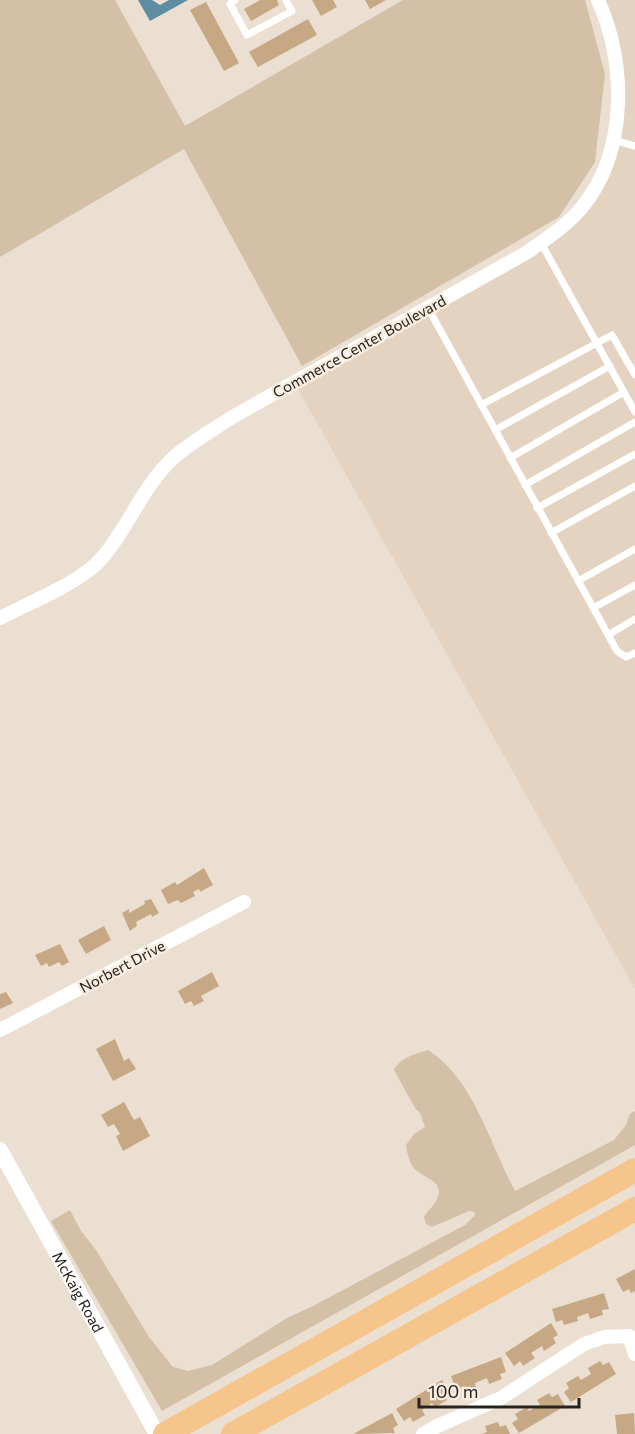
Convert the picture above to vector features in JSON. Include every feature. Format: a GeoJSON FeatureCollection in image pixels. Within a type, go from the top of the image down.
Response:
{"type":"FeatureCollection","features":[{"type":"Feature","properties":{"kind":"highway"},"geometry":{"type":"LineString","coordinates":[[165,1434],[635,1170]]}},
{"type":"Feature","properties":{"kind":"highway"},"geometry":{"type":"LineString","coordinates":[[233,1434],[635,1209]]}},
{"type":"Feature","properties":{"kind":"street","name":"Commerce Center Boulevard"},"geometry":{"type":"LineString","coordinates":[[598,0],[607,20]]}},
{"type":"Feature","properties":{"kind":"street","name":"Commerce Center Boulevard"},"geometry":{"type":"LineString","coordinates":[[0,618],[82,574],[102,559],[159,475],[170,461],[193,443],[234,416],[526,253],[559,230],[583,206],[602,175],[614,140],[618,101],[615,59],[607,20],[607,0]]}},
{"type":"Feature","properties":{"kind":"street","name":"Norbert Drive"},"geometry":{"type":"LineString","coordinates":[[0,1030],[244,902]]}},
{"type":"Feature","properties":{"kind":"street","name":"McKaig Road"},"geometry":{"type":"LineString","coordinates":[[0,1150],[157,1434]]}},
{"type":"Feature","properties":{"kind":"street"},"geometry":{"type":"LineString","coordinates":[[423,1434],[501,1398],[584,1344],[632,1331],[635,1354]]}},
{"type":"Feature","properties":{"kind":"lane"},"geometry":{"type":"LineString","coordinates":[[235,0],[230,4],[247,35],[292,11],[286,0]]}},
{"type":"Feature","properties":{"kind":"lane"},"geometry":{"type":"LineString","coordinates":[[614,140],[635,146]]}},
{"type":"Feature","properties":{"kind":"lane"},"geometry":{"type":"LineString","coordinates":[[540,243],[635,412]]}},
{"type":"Feature","properties":{"kind":"lane"},"geometry":{"type":"LineString","coordinates":[[428,308],[617,651],[626,657],[635,653]]}},
{"type":"Feature","properties":{"kind":"lane"},"geometry":{"type":"LineString","coordinates":[[481,405],[612,335],[635,375]]}},
{"type":"Feature","properties":{"kind":"lane"},"geometry":{"type":"LineString","coordinates":[[495,430],[609,366]]}},
{"type":"Feature","properties":{"kind":"lane"},"geometry":{"type":"LineString","coordinates":[[510,458],[624,392]]}},
{"type":"Feature","properties":{"kind":"lane"},"geometry":{"type":"LineString","coordinates":[[525,485],[635,422]]}},
{"type":"Feature","properties":{"kind":"lane"},"geometry":{"type":"LineString","coordinates":[[537,508],[635,454]]}},
{"type":"Feature","properties":{"kind":"lane"},"geometry":{"type":"LineString","coordinates":[[551,533],[635,486]]}},
{"type":"Feature","properties":{"kind":"lane"},"geometry":{"type":"LineString","coordinates":[[578,581],[635,549]]}},
{"type":"Feature","properties":{"kind":"lane"},"geometry":{"type":"LineString","coordinates":[[593,608],[635,585]]}},
{"type":"Feature","properties":{"kind":"lane"},"geometry":{"type":"LineString","coordinates":[[608,635],[635,619]]}},
{"type":"Feature","properties":{"kind":"shaded area"},"geometry":{"type":"Polygon","coordinates":[[[0,0],[115,0],[185,126],[403,0],[585,0],[605,74],[595,162],[559,217],[302,366],[184,149],[0,257],[0,0]]]}},
{"type":"Feature","properties":{"kind":"shaded area"},"geometry":{"type":"Polygon","coordinates":[[[598,0],[635,0],[635,989],[294,382],[559,230],[602,175],[618,101],[598,0]]]}},
{"type":"Feature","properties":{"kind":"shaded area"},"geometry":{"type":"Polygon","coordinates":[[[428,1050],[444,1062],[469,1095],[515,1191],[614,1140],[626,1125],[630,1114],[635,1111],[635,1145],[162,1411],[51,1221],[70,1210],[149,1337],[173,1367],[188,1371],[212,1365],[287,1318],[465,1225],[475,1215],[474,1212],[469,1211],[432,1227],[426,1224],[424,1217],[437,1200],[438,1186],[417,1171],[409,1160],[406,1145],[414,1134],[425,1127],[420,1113],[394,1070],[404,1059],[428,1050]]]}},
{"type":"Feature","properties":{"kind":"water"},"geometry":{"type":"Polygon","coordinates":[[[138,0],[152,0],[160,5],[169,0],[188,0],[150,21],[138,0]]]}},
{"type":"Feature","properties":{"kind":"building"},"geometry":{"type":"Polygon","coordinates":[[[260,0],[277,0],[279,5],[251,21],[244,9],[260,0]]]}},
{"type":"Feature","properties":{"kind":"building"},"geometry":{"type":"Polygon","coordinates":[[[312,0],[333,0],[337,7],[321,16],[312,0]]]}},
{"type":"Feature","properties":{"kind":"building"},"geometry":{"type":"Polygon","coordinates":[[[365,0],[386,0],[370,9],[365,0]]]}},
{"type":"Feature","properties":{"kind":"building"},"geometry":{"type":"Polygon","coordinates":[[[206,2],[239,63],[224,71],[190,10],[206,2]]]}},
{"type":"Feature","properties":{"kind":"building"},"geometry":{"type":"Polygon","coordinates":[[[308,19],[317,35],[258,67],[249,52],[308,19]]]}},
{"type":"Feature","properties":{"kind":"building"},"geometry":{"type":"Polygon","coordinates":[[[204,868],[213,885],[200,892],[199,889],[193,892],[195,896],[181,903],[178,900],[168,904],[161,890],[175,882],[177,885],[204,868]]]}},
{"type":"Feature","properties":{"kind":"building"},"geometry":{"type":"Polygon","coordinates":[[[151,899],[159,913],[152,917],[151,914],[136,922],[137,926],[130,931],[122,913],[129,909],[129,913],[145,904],[144,901],[151,899]]]}},
{"type":"Feature","properties":{"kind":"building"},"geometry":{"type":"Polygon","coordinates":[[[104,926],[111,940],[86,954],[78,940],[104,926]]]}},
{"type":"Feature","properties":{"kind":"building"},"geometry":{"type":"Polygon","coordinates":[[[60,944],[69,962],[62,966],[59,962],[49,967],[47,963],[41,966],[35,955],[60,944]]]}},
{"type":"Feature","properties":{"kind":"building"},"geometry":{"type":"Polygon","coordinates":[[[212,972],[219,986],[201,996],[204,1001],[194,1006],[191,1001],[185,1004],[178,991],[212,972]]]}},
{"type":"Feature","properties":{"kind":"building"},"geometry":{"type":"Polygon","coordinates":[[[6,992],[13,1003],[0,1009],[0,994],[6,992]]]}},
{"type":"Feature","properties":{"kind":"building"},"geometry":{"type":"Polygon","coordinates":[[[115,1039],[124,1061],[129,1058],[136,1069],[113,1081],[96,1049],[115,1039]]]}},
{"type":"Feature","properties":{"kind":"building"},"geometry":{"type":"Polygon","coordinates":[[[124,1102],[134,1120],[140,1117],[150,1136],[123,1151],[116,1136],[120,1134],[114,1124],[108,1127],[101,1115],[124,1102]]]}},
{"type":"Feature","properties":{"kind":"building"},"geometry":{"type":"Polygon","coordinates":[[[635,1269],[635,1291],[631,1293],[629,1289],[623,1292],[616,1279],[635,1269]]]}},
{"type":"Feature","properties":{"kind":"building"},"geometry":{"type":"Polygon","coordinates":[[[604,1293],[609,1309],[602,1310],[603,1315],[590,1319],[588,1313],[577,1317],[578,1321],[564,1325],[562,1320],[556,1322],[552,1309],[604,1293]]]}},
{"type":"Feature","properties":{"kind":"building"},"geometry":{"type":"Polygon","coordinates":[[[551,1323],[558,1335],[553,1338],[556,1343],[544,1351],[542,1346],[531,1353],[535,1358],[523,1366],[520,1361],[514,1366],[505,1353],[551,1323]]]}},
{"type":"Feature","properties":{"kind":"building"},"geometry":{"type":"Polygon","coordinates":[[[501,1357],[506,1372],[500,1374],[502,1379],[489,1384],[487,1378],[475,1383],[476,1387],[464,1392],[462,1387],[456,1389],[451,1376],[501,1357]]]}},
{"type":"Feature","properties":{"kind":"building"},"geometry":{"type":"Polygon","coordinates":[[[600,1361],[603,1365],[609,1362],[616,1374],[571,1402],[564,1392],[569,1388],[566,1383],[578,1376],[581,1380],[591,1374],[588,1368],[600,1361]]]}},
{"type":"Feature","properties":{"kind":"building"},"geometry":{"type":"Polygon","coordinates":[[[442,1380],[449,1392],[444,1395],[447,1400],[435,1407],[432,1403],[422,1410],[425,1415],[413,1422],[410,1417],[404,1421],[396,1409],[442,1380]]]}},
{"type":"Feature","properties":{"kind":"building"},"geometry":{"type":"Polygon","coordinates":[[[549,1393],[552,1397],[558,1394],[565,1406],[519,1433],[512,1423],[518,1419],[515,1414],[527,1407],[529,1411],[540,1405],[537,1400],[549,1393]]]}},
{"type":"Feature","properties":{"kind":"building"},"geometry":{"type":"Polygon","coordinates":[[[392,1413],[398,1425],[393,1428],[395,1433],[353,1434],[392,1413]]]}},
{"type":"Feature","properties":{"kind":"building"},"geometry":{"type":"Polygon","coordinates":[[[634,1413],[635,1434],[617,1434],[615,1415],[634,1413]]]}},
{"type":"Feature","properties":{"kind":"building"},"geometry":{"type":"Polygon","coordinates":[[[498,1422],[500,1427],[506,1425],[510,1434],[481,1434],[487,1432],[485,1426],[498,1422]]]}}]}
